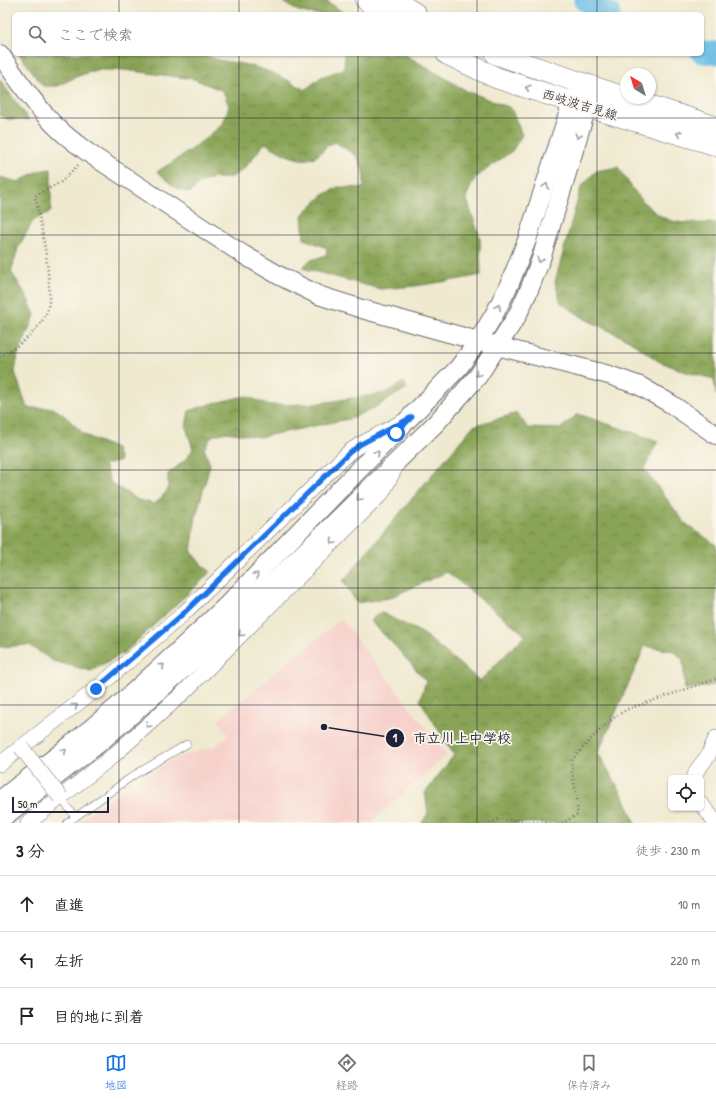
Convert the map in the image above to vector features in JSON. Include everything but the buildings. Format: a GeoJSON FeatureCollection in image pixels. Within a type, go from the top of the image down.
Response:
{"type":"FeatureCollection","features":[{"type":"Feature","properties":{"kind":"main road"},"geometry":{"type":"LineString","coordinates":[[366,0],[382,12]]}},
{"type":"Feature","properties":{"kind":"main road"},"geometry":{"type":"LineString","coordinates":[[394,0],[413,12]]}},
{"type":"Feature","properties":{"kind":"main road","name":"西岐波吉見線"},"geometry":{"type":"LineString","coordinates":[[451,56],[497,78],[716,146]]}},
{"type":"Feature","properties":{"kind":"main road","name":"西岐波吉見線"},"geometry":{"type":"LineString","coordinates":[[502,56],[620,96]]}},
{"type":"Feature","properties":{"kind":"main road","name":"西岐波吉見線"},"geometry":{"type":"LineString","coordinates":[[645,104],[716,127]]}},
{"type":"Feature","properties":{"kind":"street"},"geometry":{"type":"LineString","coordinates":[[0,54],[24,89],[48,119],[67,137],[90,154],[280,276],[318,295],[362,309],[609,375],[640,386],[671,404],[716,435]]}},
{"type":"Feature","properties":{"kind":"street"},"geometry":{"type":"LineString","coordinates":[[0,820],[98,744],[212,643],[436,423],[478,376],[517,316],[530,290],[541,259],[585,85]]}},
{"type":"Feature","properties":{"kind":"street"},"geometry":{"type":"LineString","coordinates":[[0,800],[118,706],[227,605],[412,417],[459,367],[478,341],[494,315],[510,283],[580,105]]}},
{"type":"Feature","properties":{"kind":"street"},"geometry":{"type":"LineString","coordinates":[[0,764],[96,689],[184,613],[350,452],[361,444],[412,417]]}},
{"type":"Feature","properties":{"kind":"street"},"geometry":{"type":"LineString","coordinates":[[28,823],[114,755],[182,694],[382,493],[400,458]]}},
{"type":"Feature","properties":{"kind":"street"},"geometry":{"type":"LineString","coordinates":[[695,775],[697,770],[708,756],[716,738]]}},
{"type":"Feature","properties":{"kind":"street"},"geometry":{"type":"LineString","coordinates":[[21,747],[61,798]]}},
{"type":"Feature","properties":{"kind":"street"},"geometry":{"type":"LineString","coordinates":[[704,808],[715,823]]}},
{"type":"Feature","properties":{"kind":"lane"},"geometry":{"type":"LineString","coordinates":[[67,823],[134,775],[187,744]]}},
{"type":"Feature","properties":{"kind":"lane"},"geometry":{"type":"LineString","coordinates":[[61,798],[75,817]]}},
{"type":"Feature","properties":{"kind":"path"},"geometry":{"type":"LineString","coordinates":[[0,357],[37,330],[47,312],[49,292],[47,265],[42,230],[34,196],[61,182],[90,154]]}},
{"type":"Feature","properties":{"kind":"path"},"geometry":{"type":"LineString","coordinates":[[562,823],[577,815],[578,806],[571,766],[572,760],[603,726],[628,709],[716,679]]}},
{"type":"Feature","properties":{"kind":"path"},"geometry":{"type":"LineString","coordinates":[[490,823],[500,819],[552,823]]}},
{"type":"Feature","properties":{"kind":"shaded area"},"geometry":{"type":"Polygon","coordinates":[[[341,619],[447,755],[376,817],[374,823],[78,823],[93,810],[175,758],[214,747],[228,735],[218,720],[341,619]]]}},
{"type":"Feature","properties":{"kind":"green space"},"geometry":{"type":"Polygon","coordinates":[[[281,0],[326,0],[342,12],[304,12],[289,6],[281,0]]]}},
{"type":"Feature","properties":{"kind":"green space"},"geometry":{"type":"Polygon","coordinates":[[[20,56],[207,56],[265,70],[286,79],[305,90],[321,77],[344,69],[344,56],[407,56],[467,91],[511,108],[522,135],[512,151],[475,178],[466,197],[480,238],[481,275],[416,286],[380,289],[302,268],[309,261],[326,255],[327,248],[304,239],[302,215],[322,196],[338,187],[364,188],[364,173],[357,156],[335,142],[327,146],[318,155],[305,159],[298,159],[265,143],[247,164],[235,175],[213,178],[204,181],[198,184],[190,193],[176,188],[157,172],[191,150],[223,124],[229,106],[223,91],[194,79],[124,70],[97,70],[78,76],[57,86],[43,86],[20,56]]]}},
{"type":"Feature","properties":{"kind":"green space"},"geometry":{"type":"Polygon","coordinates":[[[0,80],[29,120],[7,119],[0,115],[0,80]]]}},
{"type":"Feature","properties":{"kind":"green space"},"geometry":{"type":"Polygon","coordinates":[[[618,167],[647,206],[663,217],[682,223],[716,223],[716,395],[714,379],[686,372],[658,361],[629,340],[587,320],[561,303],[555,282],[581,187],[596,171],[618,167]]]}},
{"type":"Feature","properties":{"kind":"green space"},"geometry":{"type":"Polygon","coordinates":[[[51,169],[51,211],[33,221],[18,248],[11,272],[25,293],[35,315],[18,354],[15,372],[27,408],[53,408],[64,415],[85,435],[116,449],[120,461],[104,465],[111,483],[138,500],[155,504],[168,490],[168,474],[186,459],[193,449],[186,427],[189,411],[210,404],[245,396],[270,405],[314,404],[385,393],[404,382],[407,388],[374,408],[349,419],[260,437],[226,432],[212,436],[204,448],[210,465],[196,516],[191,552],[203,566],[211,572],[125,652],[91,671],[53,661],[29,645],[0,647],[0,177],[18,182],[38,171],[51,169]]]}},
{"type":"Feature","properties":{"kind":"green space"},"geometry":{"type":"Polygon","coordinates":[[[517,413],[528,428],[560,429],[578,414],[658,441],[644,469],[685,523],[716,545],[716,685],[685,689],[683,660],[674,651],[645,646],[598,753],[625,799],[635,823],[422,823],[428,813],[425,793],[454,755],[420,700],[426,681],[396,647],[370,621],[380,612],[422,633],[480,681],[525,635],[447,572],[389,598],[357,603],[343,581],[473,426],[517,413]]]}},
{"type":"Feature","properties":{"kind":"waterway"},"geometry":{"type":"LineString","coordinates":[[585,0],[606,12]]}},
{"type":"Feature","properties":{"kind":"waterway"},"geometry":{"type":"LineString","coordinates":[[704,52],[716,53]]}},
{"type":"Feature","properties":{"kind":"place","name":"市立川上中学校"},"geometry":{"type":"Point","coordinates":[324,727]}},
{"type":"Feature","properties":{"kind":"route"},"geometry":{"type":"LineString","coordinates":[[96,689],[184,613],[350,452],[361,444],[412,417],[396,433]]}}]}
